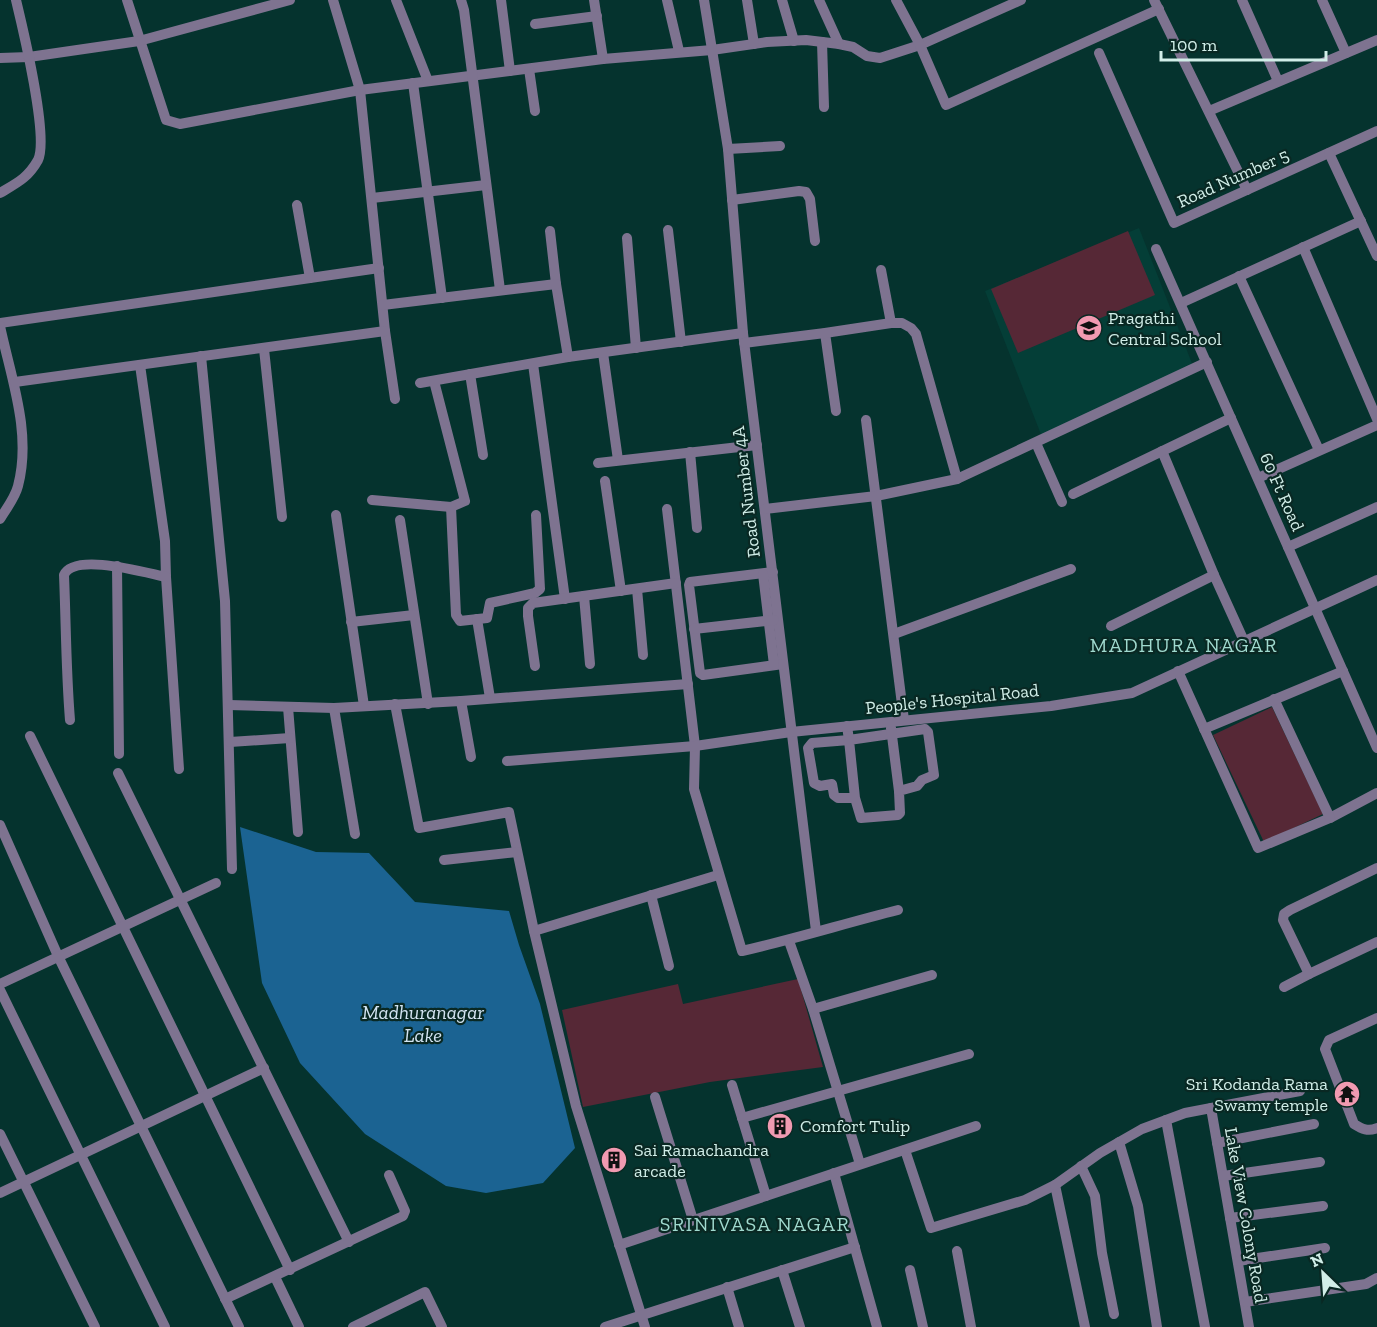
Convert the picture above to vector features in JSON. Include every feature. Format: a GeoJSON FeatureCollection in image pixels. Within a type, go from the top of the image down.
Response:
{"type":"FeatureCollection","features":[{"type":"Feature","properties":{"kind":"street"},"geometry":{"type":"LineString","coordinates":[[0,193],[24,179],[39,159],[42,141],[29,57],[16,0]]}},
{"type":"Feature","properties":{"kind":"street"},"geometry":{"type":"LineString","coordinates":[[127,0],[166,120],[180,124],[360,90],[679,51],[712,50],[794,41],[839,44],[854,47],[867,56],[880,58],[921,45],[1021,0]]}},
{"type":"Feature","properties":{"kind":"street"},"geometry":{"type":"LineString","coordinates":[[0,58],[29,57],[139,41],[290,0]]}},
{"type":"Feature","properties":{"kind":"street"},"geometry":{"type":"LineString","coordinates":[[333,0],[360,90],[385,331],[395,399]]}},
{"type":"Feature","properties":{"kind":"street"},"geometry":{"type":"LineString","coordinates":[[396,0],[428,81]]}},
{"type":"Feature","properties":{"kind":"street"},"geometry":{"type":"LineString","coordinates":[[461,0],[500,290]]}},
{"type":"Feature","properties":{"kind":"street"},"geometry":{"type":"LineString","coordinates":[[501,0],[510,71]]}},
{"type":"Feature","properties":{"kind":"street"},"geometry":{"type":"LineString","coordinates":[[594,0],[603,59]]}},
{"type":"Feature","properties":{"kind":"street"},"geometry":{"type":"LineString","coordinates":[[667,0],[679,51]]}},
{"type":"Feature","properties":{"kind":"street","name":"Road Number 4A"},"geometry":{"type":"LineString","coordinates":[[704,0],[728,149],[744,338],[765,509],[773,620],[791,732],[816,931]]}},
{"type":"Feature","properties":{"kind":"street"},"geometry":{"type":"LineString","coordinates":[[747,0],[754,44]]}},
{"type":"Feature","properties":{"kind":"street"},"geometry":{"type":"LineString","coordinates":[[782,0],[794,41]]}},
{"type":"Feature","properties":{"kind":"street"},"geometry":{"type":"LineString","coordinates":[[819,0],[839,44]]}},
{"type":"Feature","properties":{"kind":"street"},"geometry":{"type":"LineString","coordinates":[[896,0],[921,45],[946,105],[1156,4],[1247,190]]}},
{"type":"Feature","properties":{"kind":"street"},"geometry":{"type":"LineString","coordinates":[[1242,0],[1278,81]]}},
{"type":"Feature","properties":{"kind":"street"},"geometry":{"type":"LineString","coordinates":[[1322,0],[1346,53]]}},
{"type":"Feature","properties":{"kind":"street"},"geometry":{"type":"LineString","coordinates":[[535,24],[597,15]]}},
{"type":"Feature","properties":{"kind":"street"},"geometry":{"type":"LineString","coordinates":[[1209,111],[1377,40]]}},
{"type":"Feature","properties":{"kind":"street"},"geometry":{"type":"LineString","coordinates":[[822,42],[824,107]]}},
{"type":"Feature","properties":{"kind":"street","name":"Road Number 5"},"geometry":{"type":"LineString","coordinates":[[1099,53],[1174,223],[1377,131]]}},
{"type":"Feature","properties":{"kind":"street"},"geometry":{"type":"LineString","coordinates":[[529,69],[535,111]]}},
{"type":"Feature","properties":{"kind":"street"},"geometry":{"type":"LineString","coordinates":[[413,83],[442,298]]}},
{"type":"Feature","properties":{"kind":"street"},"geometry":{"type":"LineString","coordinates":[[728,149],[780,146]]}},
{"type":"Feature","properties":{"kind":"street"},"geometry":{"type":"LineString","coordinates":[[1329,153],[1377,256]]}},
{"type":"Feature","properties":{"kind":"street"},"geometry":{"type":"LineString","coordinates":[[372,198],[486,185]]}},
{"type":"Feature","properties":{"kind":"street"},"geometry":{"type":"LineString","coordinates":[[732,200],[806,192],[810,199],[815,241]]}},
{"type":"Feature","properties":{"kind":"street"},"geometry":{"type":"LineString","coordinates":[[297,205],[310,278]]}},
{"type":"Feature","properties":{"kind":"street"},"geometry":{"type":"LineString","coordinates":[[1181,303],[1361,220]]}},
{"type":"Feature","properties":{"kind":"street"},"geometry":{"type":"LineString","coordinates":[[668,230],[681,342]]}},
{"type":"Feature","properties":{"kind":"street"},"geometry":{"type":"LineString","coordinates":[[550,231],[568,357]]}},
{"type":"Feature","properties":{"kind":"street"},"geometry":{"type":"LineString","coordinates":[[627,238],[636,348]]}},
{"type":"Feature","properties":{"kind":"street"},"geometry":{"type":"LineString","coordinates":[[1302,247],[1377,419]]}},
{"type":"Feature","properties":{"kind":"street","name":"60 Ft Road"},"geometry":{"type":"LineString","coordinates":[[1156,249],[1377,748]]}},
{"type":"Feature","properties":{"kind":"street"},"geometry":{"type":"LineString","coordinates":[[0,519],[18,489],[23,456],[15,382],[0,325],[379,268]]}},
{"type":"Feature","properties":{"kind":"street"},"geometry":{"type":"LineString","coordinates":[[881,270],[891,322]]}},
{"type":"Feature","properties":{"kind":"street"},"geometry":{"type":"LineString","coordinates":[[1239,276],[1319,450]]}},
{"type":"Feature","properties":{"kind":"street"},"geometry":{"type":"LineString","coordinates":[[383,306],[556,284]]}},
{"type":"Feature","properties":{"kind":"street"},"geometry":{"type":"LineString","coordinates":[[420,383],[568,357],[681,342],[825,333],[891,322],[902,323],[916,334],[957,479]]}},
{"type":"Feature","properties":{"kind":"street"},"geometry":{"type":"LineString","coordinates":[[15,382],[385,331]]}},
{"type":"Feature","properties":{"kind":"street"},"geometry":{"type":"LineString","coordinates":[[825,333],[836,411]]}},
{"type":"Feature","properties":{"kind":"street"},"geometry":{"type":"LineString","coordinates":[[264,349],[282,517]]}},
{"type":"Feature","properties":{"kind":"street"},"geometry":{"type":"LineString","coordinates":[[603,353],[618,460]]}},
{"type":"Feature","properties":{"kind":"street"},"geometry":{"type":"LineString","coordinates":[[201,356],[225,601],[232,869]]}},
{"type":"Feature","properties":{"kind":"street"},"geometry":{"type":"LineString","coordinates":[[765,509],[876,496],[957,479],[1207,362]]}},
{"type":"Feature","properties":{"kind":"street"},"geometry":{"type":"LineString","coordinates":[[533,364],[565,599]]}},
{"type":"Feature","properties":{"kind":"street"},"geometry":{"type":"LineString","coordinates":[[140,365],[165,541],[179,769]]}},
{"type":"Feature","properties":{"kind":"street"},"geometry":{"type":"LineString","coordinates":[[470,374],[483,455]]}},
{"type":"Feature","properties":{"kind":"street"},"geometry":{"type":"LineString","coordinates":[[372,500],[451,507],[465,501],[434,381]]}},
{"type":"Feature","properties":{"kind":"street"},"geometry":{"type":"LineString","coordinates":[[1073,494],[1231,418]]}},
{"type":"Feature","properties":{"kind":"street"},"geometry":{"type":"LineString","coordinates":[[866,420],[904,720]]}},
{"type":"Feature","properties":{"kind":"street"},"geometry":{"type":"LineString","coordinates":[[1258,478],[1377,425]]}},
{"type":"Feature","properties":{"kind":"street"},"geometry":{"type":"LineString","coordinates":[[1036,444],[1062,502]]}},
{"type":"Feature","properties":{"kind":"street"},"geometry":{"type":"LineString","coordinates":[[598,463],[757,445]]}},
{"type":"Feature","properties":{"kind":"street"},"geometry":{"type":"LineString","coordinates":[[1162,451],[1244,641]]}},
{"type":"Feature","properties":{"kind":"street"},"geometry":{"type":"LineString","coordinates":[[690,452],[697,528]]}},
{"type":"Feature","properties":{"kind":"street"},"geometry":{"type":"LineString","coordinates":[[605,482],[621,591]]}},
{"type":"Feature","properties":{"kind":"street"},"geometry":{"type":"LineString","coordinates":[[451,507],[456,615],[460,621],[487,618],[490,603],[493,601],[540,590],[536,515]]}},
{"type":"Feature","properties":{"kind":"street"},"geometry":{"type":"LineString","coordinates":[[1288,547],[1377,507]]}},
{"type":"Feature","properties":{"kind":"street"},"geometry":{"type":"LineString","coordinates":[[667,509],[695,746],[694,789],[742,951],[789,941],[816,931],[898,910]]}},
{"type":"Feature","properties":{"kind":"street"},"geometry":{"type":"LineString","coordinates":[[336,515],[364,706]]}},
{"type":"Feature","properties":{"kind":"street"},"geometry":{"type":"LineString","coordinates":[[400,520],[428,704]]}},
{"type":"Feature","properties":{"kind":"street"},"geometry":{"type":"LineString","coordinates":[[70,720],[66,673],[64,575],[66,570],[72,566],[117,566],[166,577]]}},
{"type":"Feature","properties":{"kind":"street"},"geometry":{"type":"LineString","coordinates":[[117,566],[119,754]]}},
{"type":"Feature","properties":{"kind":"street"},"geometry":{"type":"LineString","coordinates":[[894,634],[1071,569]]}},
{"type":"Feature","properties":{"kind":"street"},"geometry":{"type":"LineString","coordinates":[[768,573],[690,582],[694,629],[699,669],[703,675],[779,665]]}},
{"type":"Feature","properties":{"kind":"street"},"geometry":{"type":"LineString","coordinates":[[1111,626],[1214,575]]}},
{"type":"Feature","properties":{"kind":"street","name":"People's Hospital Road"},"geometry":{"type":"LineString","coordinates":[[507,761],[695,746],[791,732],[1051,706],[1132,693],[1377,580]]}},
{"type":"Feature","properties":{"kind":"street"},"geometry":{"type":"LineString","coordinates":[[536,666],[528,608],[533,603],[676,583]]}},
{"type":"Feature","properties":{"kind":"street"},"geometry":{"type":"LineString","coordinates":[[637,589],[643,655]]}},
{"type":"Feature","properties":{"kind":"street"},"geometry":{"type":"LineString","coordinates":[[584,596],[590,664]]}},
{"type":"Feature","properties":{"kind":"street"},"geometry":{"type":"LineString","coordinates":[[351,622],[414,615]]}},
{"type":"Feature","properties":{"kind":"street"},"geometry":{"type":"LineString","coordinates":[[477,619],[490,698]]}},
{"type":"Feature","properties":{"kind":"street"},"geometry":{"type":"LineString","coordinates":[[694,629],[773,620]]}},
{"type":"Feature","properties":{"kind":"street"},"geometry":{"type":"LineString","coordinates":[[1179,671],[1258,848],[1330,818],[1377,794]]}},
{"type":"Feature","properties":{"kind":"street"},"geometry":{"type":"LineString","coordinates":[[1204,729],[1343,671]]}},
{"type":"Feature","properties":{"kind":"street"},"geometry":{"type":"LineString","coordinates":[[229,705],[334,708],[428,704],[688,684]]}},
{"type":"Feature","properties":{"kind":"street"},"geometry":{"type":"LineString","coordinates":[[1274,699],[1330,818]]}},
{"type":"Feature","properties":{"kind":"street"},"geometry":{"type":"LineString","coordinates":[[461,701],[471,757]]}},
{"type":"Feature","properties":{"kind":"street"},"geometry":{"type":"LineString","coordinates":[[395,704],[419,828],[509,812],[534,931],[576,1106],[643,1322]]}},
{"type":"Feature","properties":{"kind":"street"},"geometry":{"type":"LineString","coordinates":[[288,707],[298,832]]}},
{"type":"Feature","properties":{"kind":"street"},"geometry":{"type":"LineString","coordinates":[[334,708],[355,834]]}},
{"type":"Feature","properties":{"kind":"street"},"geometry":{"type":"LineString","coordinates":[[847,726],[855,798],[861,818],[898,815],[900,813],[899,791],[890,722]]}},
{"type":"Feature","properties":{"kind":"street"},"geometry":{"type":"LineString","coordinates":[[855,798],[838,798],[834,795],[832,784],[820,786],[814,783],[808,748],[812,743],[925,729],[928,732],[933,777],[922,780],[918,786],[899,791]]}},
{"type":"Feature","properties":{"kind":"street"},"geometry":{"type":"LineString","coordinates":[[30,736],[290,1270]]}},
{"type":"Feature","properties":{"kind":"street"},"geometry":{"type":"LineString","coordinates":[[230,742],[290,738]]}},
{"type":"Feature","properties":{"kind":"street"},"geometry":{"type":"LineString","coordinates":[[118,773],[350,1242]]}},
{"type":"Feature","properties":{"kind":"street"},"geometry":{"type":"LineString","coordinates":[[0,825],[58,957],[239,1327]]}},
{"type":"Feature","properties":{"kind":"street"},"geometry":{"type":"LineString","coordinates":[[444,860],[517,852]]}},
{"type":"Feature","properties":{"kind":"street"},"geometry":{"type":"LineString","coordinates":[[1309,974],[1283,920],[1284,914],[1377,868]]}},
{"type":"Feature","properties":{"kind":"street"},"geometry":{"type":"LineString","coordinates":[[534,931],[718,875]]}},
{"type":"Feature","properties":{"kind":"street"},"geometry":{"type":"LineString","coordinates":[[0,984],[216,883]]}},
{"type":"Feature","properties":{"kind":"street"},"geometry":{"type":"LineString","coordinates":[[651,895],[669,966]]}},
{"type":"Feature","properties":{"kind":"street"},"geometry":{"type":"LineString","coordinates":[[789,941],[813,1009],[860,1164]]}},
{"type":"Feature","properties":{"kind":"street"},"geometry":{"type":"LineString","coordinates":[[1284,987],[1377,942]]}},
{"type":"Feature","properties":{"kind":"street"},"geometry":{"type":"LineString","coordinates":[[813,1009],[932,975]]}},
{"type":"Feature","properties":{"kind":"street"},"geometry":{"type":"LineString","coordinates":[[0,990],[165,1327]]}},
{"type":"Feature","properties":{"kind":"street"},"geometry":{"type":"LineString","coordinates":[[1377,1018],[1329,1040],[1325,1049],[1354,1124],[1370,1131],[1377,1128]]}},
{"type":"Feature","properties":{"kind":"street"},"geometry":{"type":"LineString","coordinates":[[742,1118],[969,1054]]}},
{"type":"Feature","properties":{"kind":"street"},"geometry":{"type":"LineString","coordinates":[[0,1193],[264,1068]]}},
{"type":"Feature","properties":{"kind":"street"},"geometry":{"type":"LineString","coordinates":[[732,1085],[766,1196]]}},
{"type":"Feature","properties":{"kind":"street"},"geometry":{"type":"LineString","coordinates":[[905,1150],[932,1228],[1025,1200],[1055,1185],[1119,1142],[1142,1129],[1166,1120],[1185,1113],[1300,1091]]}},
{"type":"Feature","properties":{"kind":"street"},"geometry":{"type":"LineString","coordinates":[[655,1097],[693,1220]]}},
{"type":"Feature","properties":{"kind":"street","name":"Lake View Colony Road"},"geometry":{"type":"LineString","coordinates":[[1211,1108],[1249,1327]]}},
{"type":"Feature","properties":{"kind":"street"},"geometry":{"type":"LineString","coordinates":[[1166,1120],[1204,1327]]}},
{"type":"Feature","properties":{"kind":"street"},"geometry":{"type":"LineString","coordinates":[[1217,1143],[1314,1124]]}},
{"type":"Feature","properties":{"kind":"street"},"geometry":{"type":"LineString","coordinates":[[619,1245],[976,1126]]}},
{"type":"Feature","properties":{"kind":"street"},"geometry":{"type":"LineString","coordinates":[[0,1134],[95,1327]]}},
{"type":"Feature","properties":{"kind":"street"},"geometry":{"type":"LineString","coordinates":[[1119,1142],[1138,1206],[1157,1327]]}},
{"type":"Feature","properties":{"kind":"street"},"geometry":{"type":"LineString","coordinates":[[1223,1176],[1320,1162]]}},
{"type":"Feature","properties":{"kind":"street"},"geometry":{"type":"LineString","coordinates":[[1081,1166],[1095,1196],[1102,1253],[1114,1314]]}},
{"type":"Feature","properties":{"kind":"street"},"geometry":{"type":"LineString","coordinates":[[834,1173],[877,1327]]}},
{"type":"Feature","properties":{"kind":"street"},"geometry":{"type":"LineString","coordinates":[[225,1299],[404,1216],[405,1211],[388,1175]]}},
{"type":"Feature","properties":{"kind":"street"},"geometry":{"type":"LineString","coordinates":[[1055,1185],[1085,1327]]}},
{"type":"Feature","properties":{"kind":"street"},"geometry":{"type":"LineString","coordinates":[[1230,1218],[1323,1206]]}},
{"type":"Feature","properties":{"kind":"street"},"geometry":{"type":"LineString","coordinates":[[605,1327],[643,1322],[727,1287],[855,1246]]}},
{"type":"Feature","properties":{"kind":"street"},"geometry":{"type":"LineString","coordinates":[[1238,1261],[1325,1248]]}},
{"type":"Feature","properties":{"kind":"street"},"geometry":{"type":"LineString","coordinates":[[957,1251],[971,1327]]}},
{"type":"Feature","properties":{"kind":"street"},"geometry":{"type":"LineString","coordinates":[[782,1270],[800,1327]]}},
{"type":"Feature","properties":{"kind":"street"},"geometry":{"type":"LineString","coordinates":[[910,1270],[923,1327]]}},
{"type":"Feature","properties":{"kind":"street"},"geometry":{"type":"LineString","coordinates":[[275,1277],[299,1327]]}},
{"type":"Feature","properties":{"kind":"street"},"geometry":{"type":"LineString","coordinates":[[1245,1302],[1365,1284],[1377,1278]]}},
{"type":"Feature","properties":{"kind":"street"},"geometry":{"type":"LineString","coordinates":[[727,1287],[739,1327]]}},
{"type":"Feature","properties":{"kind":"street"},"geometry":{"type":"LineString","coordinates":[[353,1327],[424,1292],[442,1327]]}},
{"type":"Feature","properties":{"kind":"shaded area","name":"Pragathi Central School"},"geometry":{"type":"Polygon","coordinates":[[[1139,228],[1193,366],[1042,437],[985,291],[1139,228]]]}},
{"type":"Feature","properties":{"kind":"shaded area"},"geometry":{"type":"Polygon","coordinates":[[[1128,231],[1155,295],[1018,353],[991,289],[1128,231]]]}},
{"type":"Feature","properties":{"kind":"shaded area"},"geometry":{"type":"Polygon","coordinates":[[[1272,707],[1323,814],[1264,842],[1213,735],[1272,707]]]}},
{"type":"Feature","properties":{"kind":"shaded area"},"geometry":{"type":"Polygon","coordinates":[[[798,979],[823,1067],[710,1082],[583,1107],[562,1010],[678,984],[683,1004],[798,979]]]}},
{"type":"Feature","properties":{"kind":"water","name":"Madhuranagar Lake"},"geometry":{"type":"Polygon","coordinates":[[[240,827],[316,852],[369,853],[415,902],[509,911],[540,1004],[575,1148],[543,1183],[486,1193],[446,1186],[365,1134],[300,1063],[262,983],[240,827]]]}},
{"type":"Feature","properties":{"kind":"place","name":"Pragathi Central School"},"geometry":{"type":"Point","coordinates":[1089,328]}},
{"type":"Feature","properties":{"kind":"place","name":"Sri Kodanda Rama Swamy temple"},"geometry":{"type":"Point","coordinates":[1347,1094]}},
{"type":"Feature","properties":{"kind":"place","name":"Comfort Tulip"},"geometry":{"type":"Point","coordinates":[780,1126]}},
{"type":"Feature","properties":{"kind":"place","name":"Sai Ramachandra arcade"},"geometry":{"type":"Point","coordinates":[614,1160]}},
{"type":"Feature","properties":{"kind":"district","name":"MADHURA NAGAR"},"geometry":{"type":"Point","coordinates":[1184,645]}},
{"type":"Feature","properties":{"kind":"district","name":"SRINIVASA NAGAR"},"geometry":{"type":"Point","coordinates":[755,1224]}}]}
